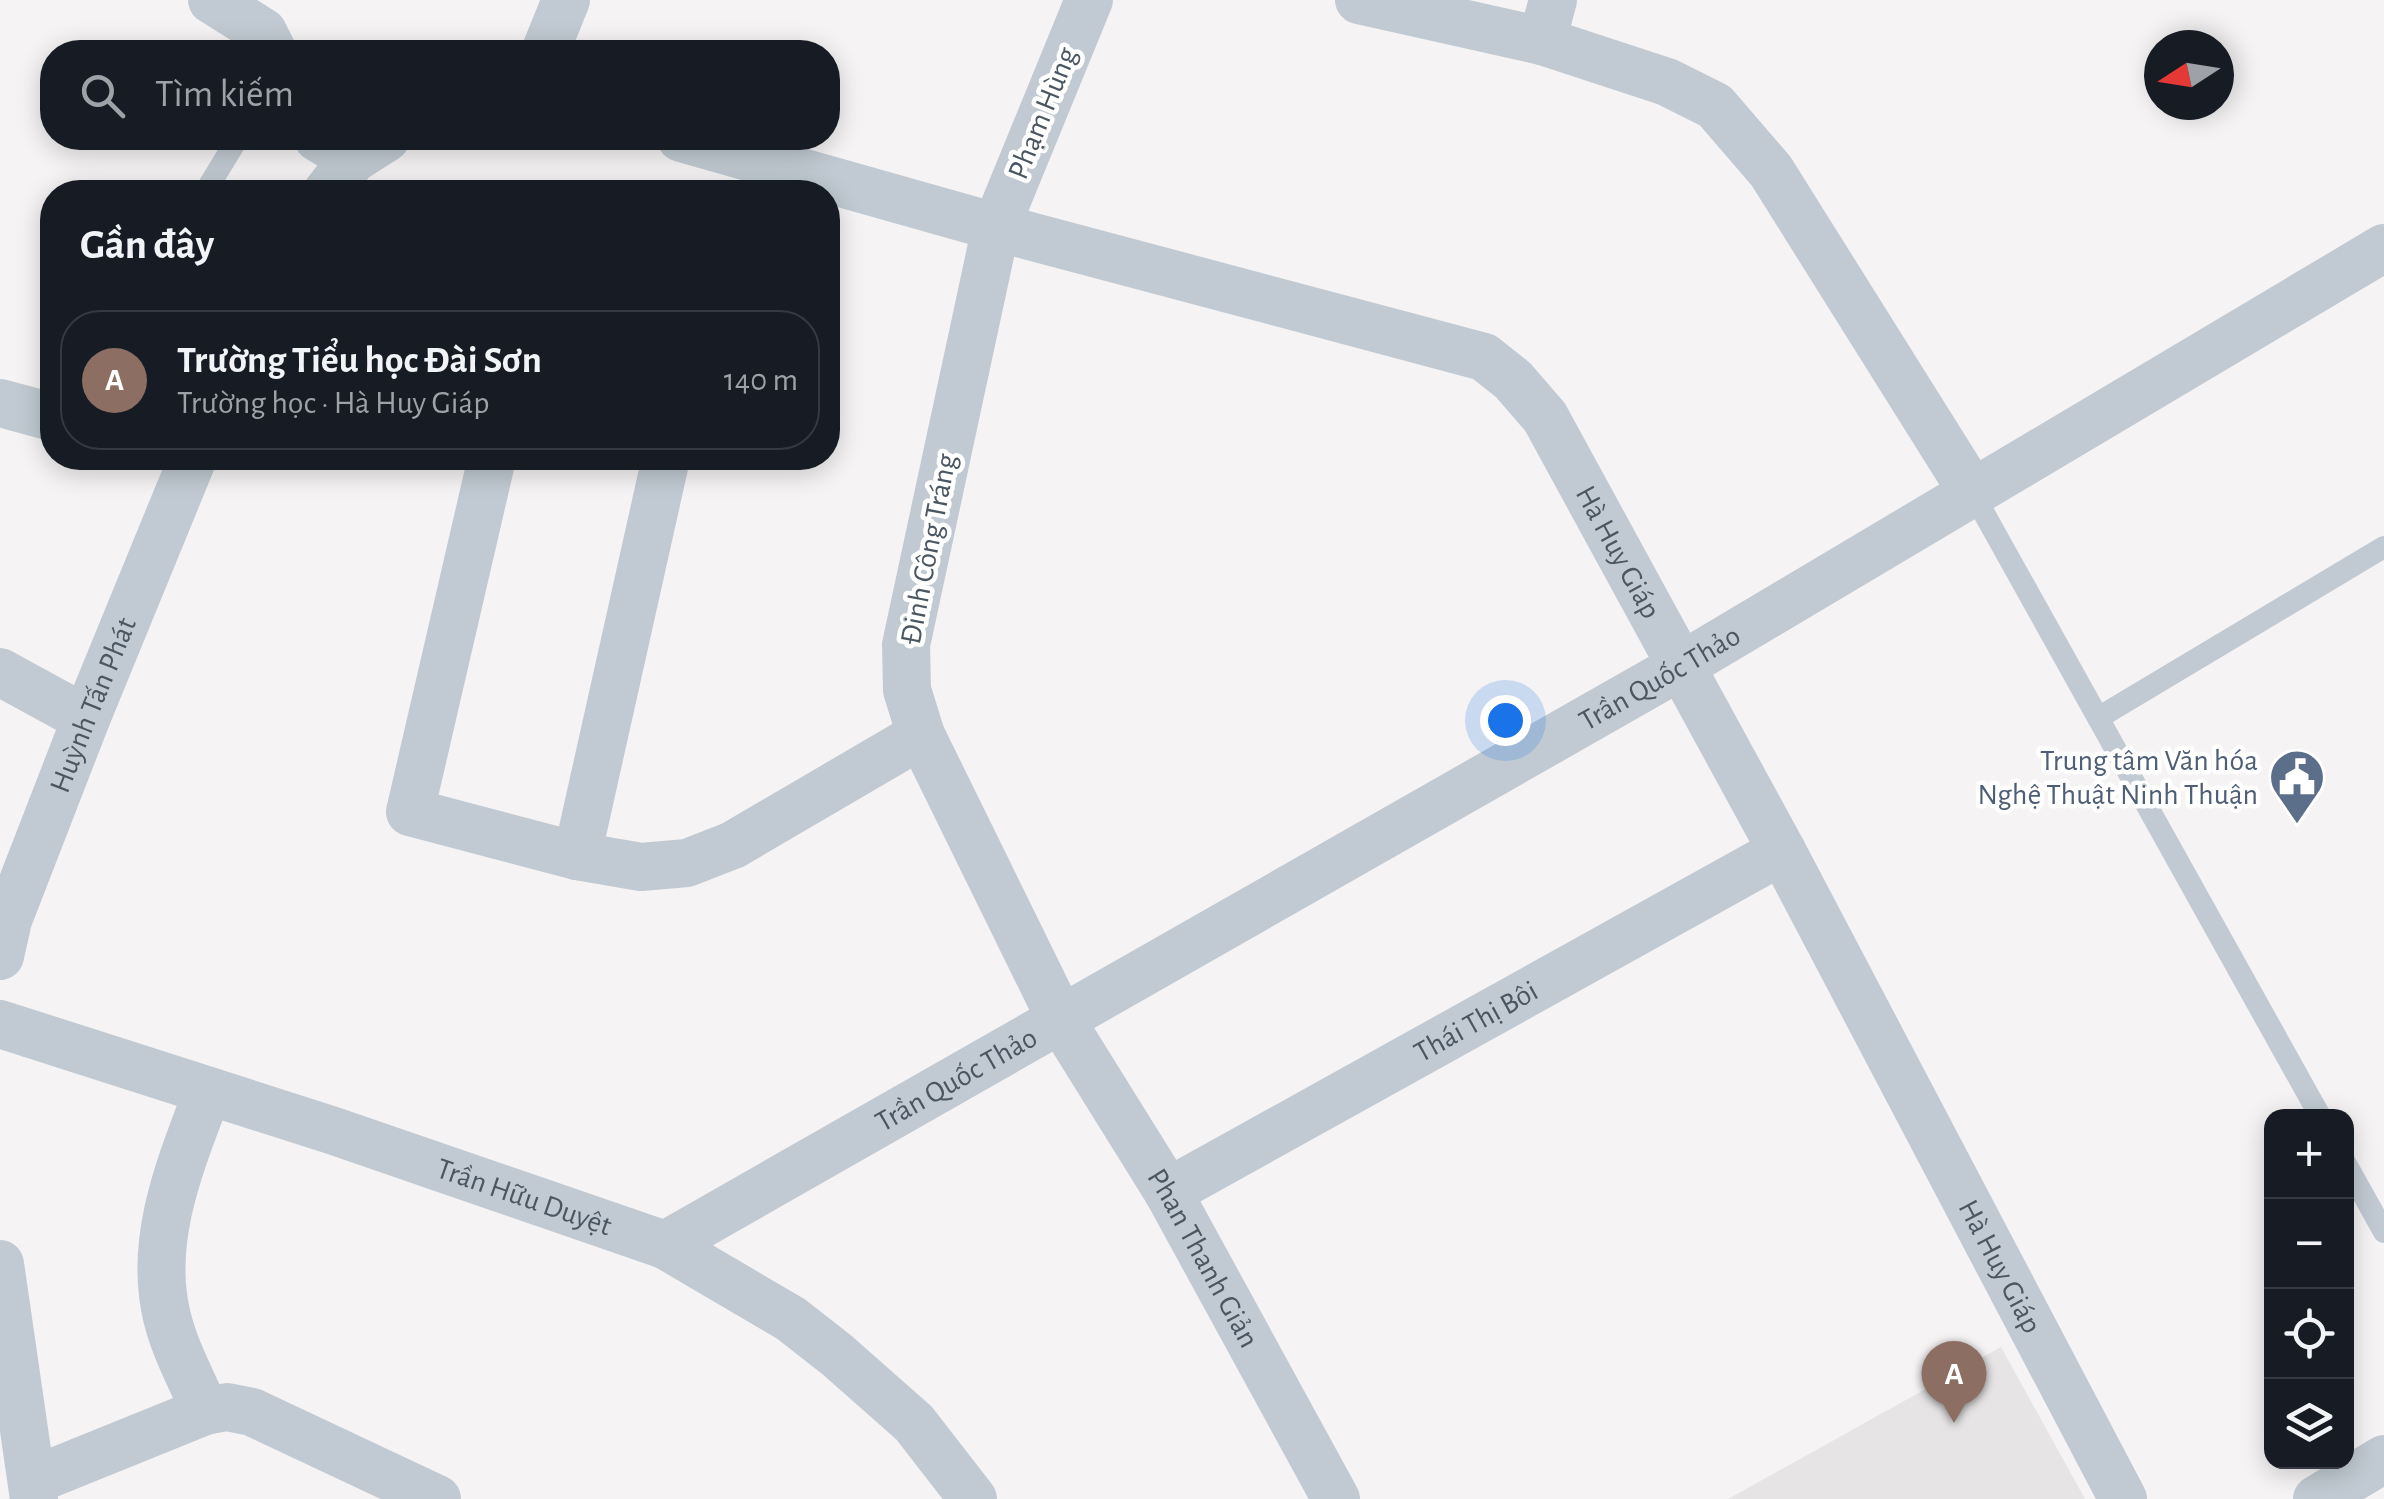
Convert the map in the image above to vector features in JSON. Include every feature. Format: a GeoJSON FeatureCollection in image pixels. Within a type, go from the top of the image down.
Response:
{"type":"FeatureCollection","features":[{"type":"Feature","properties":{"kind":"street"},"geometry":{"type":"LineString","coordinates":[[212,0],[263,32],[267,40]]}},
{"type":"Feature","properties":{"kind":"street"},"geometry":{"type":"LineString","coordinates":[[550,40],[566,0]]}},
{"type":"Feature","properties":{"kind":"street","name":"Phạm Hùng"},"geometry":{"type":"LineString","coordinates":[[996,227],[1089,0]]}},
{"type":"Feature","properties":{"kind":"street"},"geometry":{"type":"LineString","coordinates":[[1359,0],[1548,20],[1715,106],[1771,171],[1971,490]]}},
{"type":"Feature","properties":{"kind":"street","name":"Hà Huy Giáp"},"geometry":{"type":"LineString","coordinates":[[701,150],[741,174],[770,180]]}},
{"type":"Feature","properties":{"kind":"street","name":"Hà Huy Giáp"},"geometry":{"type":"LineString","coordinates":[[840,195],[996,227],[1484,357],[1513,380],[1544,418],[1782,850],[2123,1499]]}},
{"type":"Feature","properties":{"kind":"street","name":"Đinh Công Tráng"},"geometry":{"type":"LineString","coordinates":[[996,227],[906,645],[906,690],[921,735],[1062,1020]]}},
{"type":"Feature","properties":{"kind":"street","name":"Trần Quốc Thảo"},"geometry":{"type":"LineString","coordinates":[[665,1245],[1681,666],[1971,490],[2384,248]]}},
{"type":"Feature","properties":{"kind":"street"},"geometry":{"type":"LineString","coordinates":[[0,403],[40,414]]}},
{"type":"Feature","properties":{"kind":"street","name":"Huỳnh Tấn Phát"},"geometry":{"type":"LineString","coordinates":[[0,956],[8,920],[188,470]]}},
{"type":"Feature","properties":{"kind":"street"},"geometry":{"type":"LineString","coordinates":[[489,470],[410,812],[577,856],[640,867],[687,864],[733,845],[921,735]]}},
{"type":"Feature","properties":{"kind":"street"},"geometry":{"type":"LineString","coordinates":[[577,856],[663,470]]}},
{"type":"Feature","properties":{"kind":"street"},"geometry":{"type":"LineString","coordinates":[[0,672],[86,719]]}},
{"type":"Feature","properties":{"kind":"street","name":"Thái Thị Bôi"},"geometry":{"type":"LineString","coordinates":[[1168,1192],[1782,850]]}},
{"type":"Feature","properties":{"kind":"street","name":"Phan Thanh Giản"},"geometry":{"type":"LineString","coordinates":[[1062,1020],[1168,1192],[1336,1499]]}},
{"type":"Feature","properties":{"kind":"street","name":"Trần Hữu Duyệt"},"geometry":{"type":"LineString","coordinates":[[0,1024],[665,1245],[791,1320],[837,1355],[914,1423],[974,1499]]}},
{"type":"Feature","properties":{"kind":"street"},"geometry":{"type":"LineString","coordinates":[[205,1411],[174,1340],[162,1283],[173,1183],[208,1091]]}},
{"type":"Feature","properties":{"kind":"street"},"geometry":{"type":"LineString","coordinates":[[0,1264],[33,1490],[205,1411],[228,1408],[252,1412],[437,1499]]}},
{"type":"Feature","properties":{"kind":"street"},"geometry":{"type":"LineString","coordinates":[[2317,1499],[2384,1459]]}},
{"type":"Feature","properties":{"kind":"lane"},"geometry":{"type":"LineString","coordinates":[[212,180],[231,150]]}},
{"type":"Feature","properties":{"kind":"lane"},"geometry":{"type":"LineString","coordinates":[[1971,490],[2316,1109]]}},
{"type":"Feature","properties":{"kind":"lane"},"geometry":{"type":"LineString","coordinates":[[2098,718],[2384,547]]}},
{"type":"Feature","properties":{"kind":"lane"},"geometry":{"type":"LineString","coordinates":[[2354,1177],[2382,1223]]}},
{"type":"Feature","properties":{"kind":"shaded area"},"geometry":{"type":"Polygon","coordinates":[[[2001,1347],[2085,1499],[1728,1499],[2001,1347]]]}},
{"type":"Feature","properties":{"kind":"place","name":"Trung tâm Văn hóa Nghệ Thuật Ninh Thuận"},"geometry":{"type":"Point","coordinates":[2297,826]}},
{"type":"Feature","properties":{"kind":"place","name":"Trường Tiểu học Đài Sơn"},"geometry":{"type":"Point","coordinates":[1954,1423]}}]}
